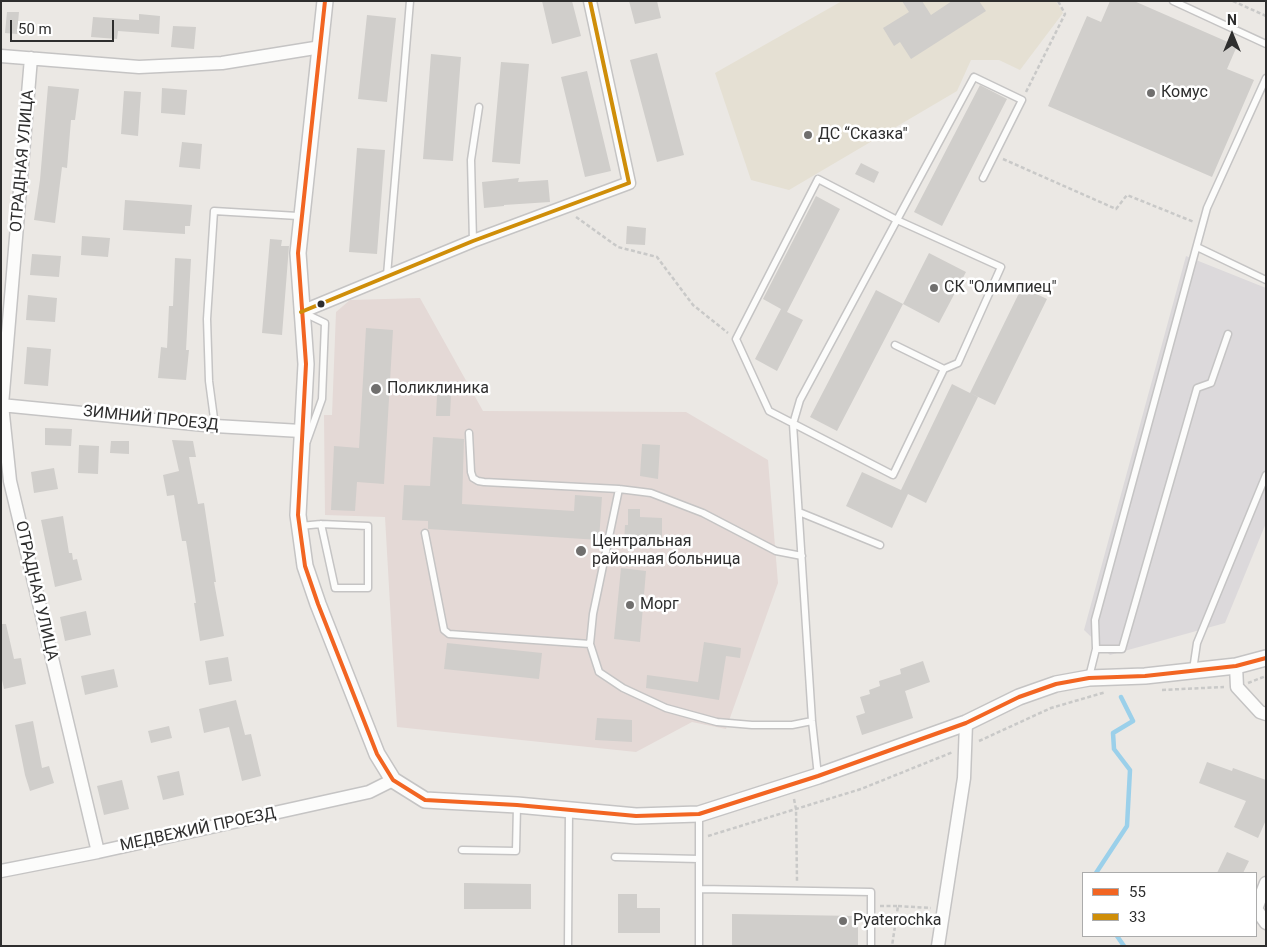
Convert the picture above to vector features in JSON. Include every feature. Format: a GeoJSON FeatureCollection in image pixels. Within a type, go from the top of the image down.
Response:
{"type":"FeatureCollection","features":[{"type":"Feature","properties":{"kind":"street"},"geometry":{"type":"LineString","coordinates":[[325,1],[298,253],[306,364],[298,516],[305,566],[318,604],[376,754],[393,780],[425,800],[517,805],[636,816],[699,814],[792,785],[966,723],[1019,697],[1056,684],[1089,678],[1145,676],[1236,666],[1266,658]]}},
{"type":"Feature","properties":{"kind":"street"},"geometry":{"type":"LineString","coordinates":[[301,312],[473,241],[629,184],[590,1]]}},
{"type":"Feature","properties":{"kind":"street"},"geometry":{"type":"LineString","coordinates":[[1,56],[139,67],[222,63],[321,47]]}},
{"type":"Feature","properties":{"kind":"street","name":"ОТРАДНАЯ УЛИЦА"},"geometry":{"type":"LineString","coordinates":[[31,58],[2,405],[10,480],[98,852]]}},
{"type":"Feature","properties":{"kind":"street","name":"ЗИМНИЙ ПРОЕЗД"},"geometry":{"type":"LineString","coordinates":[[2,405],[215,426],[301,431]]}},
{"type":"Feature","properties":{"kind":"street"},"geometry":{"type":"LineString","coordinates":[[1236,666],[1237,687],[1260,712],[1266,714]]}},
{"type":"Feature","properties":{"kind":"street"},"geometry":{"type":"LineString","coordinates":[[938,946],[964,778],[966,723]]}},
{"type":"Feature","properties":{"kind":"street","name":"МЕДВЕЖИЙ ПРОЕЗД"},"geometry":{"type":"LineString","coordinates":[[1,871],[98,852],[369,792],[393,780]]}},
{"type":"Feature","properties":{"kind":"street"},"geometry":{"type":"LineString","coordinates":[[1257,906],[1266,883]]}},
{"type":"Feature","properties":{"kind":"street"},"geometry":{"type":"LineString","coordinates":[[1257,910],[1266,923]]}},
{"type":"Feature","properties":{"kind":"lane"},"geometry":{"type":"LineString","coordinates":[[387,275],[410,1]]}},
{"type":"Feature","properties":{"kind":"lane"},"geometry":{"type":"LineString","coordinates":[[1174,1],[1266,44]]}},
{"type":"Feature","properties":{"kind":"lane"},"geometry":{"type":"LineString","coordinates":[[818,776],[812,722],[793,424],[800,400],[974,77],[1022,100],[983,178]]}},
{"type":"Feature","properties":{"kind":"lane"},"geometry":{"type":"LineString","coordinates":[[1089,678],[1096,649],[1095,620],[1207,208],[1266,78]]}},
{"type":"Feature","properties":{"kind":"lane"},"geometry":{"type":"LineString","coordinates":[[473,241],[471,160],[479,107]]}},
{"type":"Feature","properties":{"kind":"lane"},"geometry":{"type":"LineString","coordinates":[[818,179],[897,220],[1002,267],[958,363],[944,369],[893,475],[769,411],[736,339],[818,179]]}},
{"type":"Feature","properties":{"kind":"lane"},"geometry":{"type":"LineString","coordinates":[[215,426],[208,381],[208,319],[214,211],[298,216]]}},
{"type":"Feature","properties":{"kind":"lane"},"geometry":{"type":"LineString","coordinates":[[1197,247],[1266,280]]}},
{"type":"Feature","properties":{"kind":"lane"},"geometry":{"type":"LineString","coordinates":[[301,312],[325,323],[322,399],[301,459]]}},
{"type":"Feature","properties":{"kind":"lane"},"geometry":{"type":"LineString","coordinates":[[1096,649],[1122,649],[1197,388],[1210,383],[1228,334]]}},
{"type":"Feature","properties":{"kind":"lane"},"geometry":{"type":"LineString","coordinates":[[895,345],[944,369]]}},
{"type":"Feature","properties":{"kind":"lane"},"geometry":{"type":"LineString","coordinates":[[469,433],[471,472],[473,478],[478,480],[484,482],[619,489],[651,493],[703,513],[776,551],[802,556]]}},
{"type":"Feature","properties":{"kind":"lane"},"geometry":{"type":"LineString","coordinates":[[1192,671],[1197,643],[1266,475]]}},
{"type":"Feature","properties":{"kind":"lane"},"geometry":{"type":"LineString","coordinates":[[619,489],[593,614],[590,644],[599,672],[623,688],[666,708],[718,722],[752,725],[792,725],[812,722]]}},
{"type":"Feature","properties":{"kind":"lane"},"geometry":{"type":"LineString","coordinates":[[799,512],[880,545]]}},
{"type":"Feature","properties":{"kind":"lane"},"geometry":{"type":"LineString","coordinates":[[299,526],[321,524],[368,526],[368,588],[335,588],[321,524]]}},
{"type":"Feature","properties":{"kind":"lane"},"geometry":{"type":"LineString","coordinates":[[425,533],[444,630],[449,634],[590,644]]}},
{"type":"Feature","properties":{"kind":"lane"},"geometry":{"type":"LineString","coordinates":[[462,850],[516,851],[517,805]]}},
{"type":"Feature","properties":{"kind":"lane"},"geometry":{"type":"LineString","coordinates":[[568,946],[569,810]]}},
{"type":"Feature","properties":{"kind":"lane"},"geometry":{"type":"LineString","coordinates":[[699,814],[699,946]]}},
{"type":"Feature","properties":{"kind":"lane"},"geometry":{"type":"LineString","coordinates":[[615,857],[699,859]]}},
{"type":"Feature","properties":{"kind":"lane"},"geometry":{"type":"LineString","coordinates":[[699,889],[871,892],[871,946]]}},
{"type":"Feature","properties":{"kind":"path"},"geometry":{"type":"LineString","coordinates":[[1022,100],[1065,14],[1058,1]]}},
{"type":"Feature","properties":{"kind":"path"},"geometry":{"type":"LineString","coordinates":[[1233,1],[1266,16]]}},
{"type":"Feature","properties":{"kind":"path"},"geometry":{"type":"LineString","coordinates":[[994,155],[1116,209],[1127,195],[1203,226]]}},
{"type":"Feature","properties":{"kind":"path"},"geometry":{"type":"LineString","coordinates":[[562,208],[618,247],[657,256],[693,305],[736,339]]}},
{"type":"Feature","properties":{"kind":"path"},"geometry":{"type":"LineString","coordinates":[[1157,690],[1237,687],[1266,676]]}},
{"type":"Feature","properties":{"kind":"path"},"geometry":{"type":"LineString","coordinates":[[699,839],[861,789],[966,747],[1051,708],[1108,692]]}},
{"type":"Feature","properties":{"kind":"path"},"geometry":{"type":"LineString","coordinates":[[792,785],[796,809],[797,891]]}},
{"type":"Feature","properties":{"kind":"path"},"geometry":{"type":"LineString","coordinates":[[871,906],[944,909]]}},
{"type":"Feature","properties":{"kind":"path"},"geometry":{"type":"LineString","coordinates":[[892,946],[898,906]]}},
{"type":"Feature","properties":{"kind":"shaded area","name":"ДС “Сказка\""},"geometry":{"type":"Polygon","coordinates":[[[842,1],[1056,1],[1063,13],[1020,70],[999,60],[971,60],[957,91],[789,190],[751,180],[715,73],[842,1]]]}},
{"type":"Feature","properties":{"kind":"shaded area"},"geometry":{"type":"Polygon","coordinates":[[[1186,256],[1266,288],[1266,523],[1225,623],[1110,655],[1084,630],[1186,256]]]}},
{"type":"Feature","properties":{"kind":"shaded area","name":"Центральная районная больница"},"geometry":{"type":"Polygon","coordinates":[[[420,298],[483,411],[686,412],[768,460],[778,583],[726,729],[692,722],[636,752],[397,727],[385,517],[325,515],[324,415],[332,415],[336,312],[350,300],[420,298]]]}},
{"type":"Feature","properties":{"kind":"building"},"geometry":{"type":"Polygon","coordinates":[[[542,1],[572,1],[581,36],[552,44],[542,1]]]}},
{"type":"Feature","properties":{"kind":"building"},"geometry":{"type":"Polygon","coordinates":[[[629,1],[657,1],[661,18],[635,24],[629,1]]]}},
{"type":"Feature","properties":{"kind":"building"},"geometry":{"type":"Polygon","coordinates":[[[902,1],[922,1],[931,15],[952,1],[979,1],[986,11],[911,59],[900,42],[894,46],[883,28],[909,12],[902,1]]]}},
{"type":"Feature","properties":{"kind":"building","name":"Комус"},"geometry":{"type":"Polygon","coordinates":[[[1110,1],[1134,1],[1237,46],[1227,69],[1254,80],[1212,177],[1048,106],[1087,16],[1101,22],[1110,1]]]}},
{"type":"Feature","properties":{"kind":"building"},"geometry":{"type":"Polygon","coordinates":[[[7,12],[19,12],[17,34],[5,33],[7,12]]]}},
{"type":"Feature","properties":{"kind":"building"},"geometry":{"type":"Polygon","coordinates":[[[139,14],[160,16],[159,34],[118,31],[117,39],[91,37],[93,17],[139,20],[139,14]]]}},
{"type":"Feature","properties":{"kind":"building"},"geometry":{"type":"Polygon","coordinates":[[[367,15],[396,18],[387,102],[358,99],[367,15]]]}},
{"type":"Feature","properties":{"kind":"building"},"geometry":{"type":"Polygon","coordinates":[[[173,26],[196,27],[194,49],[171,47],[173,26]]]}},
{"type":"Feature","properties":{"kind":"building"},"geometry":{"type":"Polygon","coordinates":[[[657,53],[684,155],[657,162],[630,60],[657,53]]]}},
{"type":"Feature","properties":{"kind":"building"},"geometry":{"type":"Polygon","coordinates":[[[431,54],[461,57],[453,161],[423,159],[431,54]]]}},
{"type":"Feature","properties":{"kind":"building"},"geometry":{"type":"Polygon","coordinates":[[[501,62],[529,64],[520,164],[492,162],[501,62]]]}},
{"type":"Feature","properties":{"kind":"building"},"geometry":{"type":"Polygon","coordinates":[[[587,71],[611,171],[585,177],[561,77],[587,71]]]}},
{"type":"Feature","properties":{"kind":"building"},"geometry":{"type":"Polygon","coordinates":[[[980,85],[1007,99],[942,226],[914,212],[980,85]]]}},
{"type":"Feature","properties":{"kind":"building"},"geometry":{"type":"Polygon","coordinates":[[[48,86],[79,89],[75,120],[71,120],[67,168],[62,167],[55,223],[34,220],[40,180],[48,86]]]}},
{"type":"Feature","properties":{"kind":"building"},"geometry":{"type":"Polygon","coordinates":[[[162,88],[187,90],[185,115],[161,113],[162,88]]]}},
{"type":"Feature","properties":{"kind":"building"},"geometry":{"type":"Polygon","coordinates":[[[124,91],[141,92],[138,136],[121,134],[124,91]]]}},
{"type":"Feature","properties":{"kind":"building"},"geometry":{"type":"Polygon","coordinates":[[[182,142],[202,144],[200,169],[179,167],[182,142]]]}},
{"type":"Feature","properties":{"kind":"building"},"geometry":{"type":"Polygon","coordinates":[[[357,148],[385,150],[377,254],[349,252],[357,148]]]}},
{"type":"Feature","properties":{"kind":"building"},"geometry":{"type":"Polygon","coordinates":[[[861,163],[879,172],[874,183],[855,174],[861,163]]]}},
{"type":"Feature","properties":{"kind":"building"},"geometry":{"type":"Polygon","coordinates":[[[519,178],[518,182],[548,180],[550,202],[484,208],[482,182],[519,178]]]}},
{"type":"Feature","properties":{"kind":"building"},"geometry":{"type":"Polygon","coordinates":[[[816,196],[840,209],[787,312],[803,320],[777,371],[755,359],[781,309],[763,299],[816,196]]]}},
{"type":"Feature","properties":{"kind":"building"},"geometry":{"type":"Polygon","coordinates":[[[125,200],[192,205],[190,226],[185,226],[185,234],[123,230],[125,200]]]}},
{"type":"Feature","properties":{"kind":"building"},"geometry":{"type":"Polygon","coordinates":[[[627,226],[646,228],[645,245],[626,244],[627,226]]]}},
{"type":"Feature","properties":{"kind":"building"},"geometry":{"type":"Polygon","coordinates":[[[82,236],[110,238],[108,257],[81,255],[82,236]]]}},
{"type":"Feature","properties":{"kind":"building"},"geometry":{"type":"Polygon","coordinates":[[[270,239],[282,240],[281,246],[289,246],[282,335],[262,333],[270,239]]]}},
{"type":"Feature","properties":{"kind":"building","name":"СК \"Олимпиец\""},"geometry":{"type":"Polygon","coordinates":[[[929,253],[966,272],[939,323],[903,304],[929,253]]]}},
{"type":"Feature","properties":{"kind":"building"},"geometry":{"type":"Polygon","coordinates":[[[32,254],[61,256],[59,277],[30,275],[32,254]]]}},
{"type":"Feature","properties":{"kind":"building"},"geometry":{"type":"Polygon","coordinates":[[[175,258],[191,259],[186,350],[189,350],[186,380],[158,378],[161,347],[167,348],[169,306],[173,306],[175,258]]]}},
{"type":"Feature","properties":{"kind":"building"},"geometry":{"type":"Polygon","coordinates":[[[1022,287],[1047,299],[995,405],[970,393],[1022,287]]]}},
{"type":"Feature","properties":{"kind":"building"},"geometry":{"type":"Polygon","coordinates":[[[876,290],[903,304],[837,431],[810,417],[876,290]]]}},
{"type":"Feature","properties":{"kind":"building"},"geometry":{"type":"Polygon","coordinates":[[[28,295],[57,298],[55,322],[26,320],[28,295]]]}},
{"type":"Feature","properties":{"kind":"building","name":"Поликлиника"},"geometry":{"type":"Polygon","coordinates":[[[366,328],[393,330],[384,484],[357,482],[355,511],[331,510],[334,446],[359,448],[366,328]]]}},
{"type":"Feature","properties":{"kind":"building"},"geometry":{"type":"Polygon","coordinates":[[[27,347],[51,349],[48,386],[24,384],[27,347]]]}},
{"type":"Feature","properties":{"kind":"building"},"geometry":{"type":"Polygon","coordinates":[[[952,384],[978,397],[926,503],[908,494],[892,528],[846,506],[862,472],[901,490],[952,384]]]}},
{"type":"Feature","properties":{"kind":"building"},"geometry":{"type":"Polygon","coordinates":[[[437,395],[451,395],[450,416],[436,416],[437,395]]]}},
{"type":"Feature","properties":{"kind":"building"},"geometry":{"type":"Polygon","coordinates":[[[45,428],[72,429],[71,446],[45,445],[45,428]]]}},
{"type":"Feature","properties":{"kind":"building"},"geometry":{"type":"Polygon","coordinates":[[[433,437],[464,439],[462,504],[574,511],[575,495],[602,497],[599,540],[428,529],[428,521],[402,520],[404,485],[430,486],[433,437]]]}},
{"type":"Feature","properties":{"kind":"building"},"geometry":{"type":"Polygon","coordinates":[[[172,440],[193,441],[196,457],[189,457],[198,504],[204,503],[216,582],[214,582],[224,636],[200,641],[186,541],[182,541],[174,495],[167,496],[163,475],[179,471],[172,440]]]}},
{"type":"Feature","properties":{"kind":"building"},"geometry":{"type":"Polygon","coordinates":[[[111,441],[129,441],[129,454],[110,453],[111,441]]]}},
{"type":"Feature","properties":{"kind":"building"},"geometry":{"type":"Polygon","coordinates":[[[642,444],[660,445],[658,479],[640,476],[642,444]]]}},
{"type":"Feature","properties":{"kind":"building"},"geometry":{"type":"Polygon","coordinates":[[[79,445],[99,446],[98,474],[78,473],[79,445]]]}},
{"type":"Feature","properties":{"kind":"building"},"geometry":{"type":"Polygon","coordinates":[[[54,468],[58,489],[34,493],[31,472],[54,468]]]}},
{"type":"Feature","properties":{"kind":"building"},"geometry":{"type":"Polygon","coordinates":[[[628,509],[640,509],[640,517],[662,518],[662,543],[624,543],[625,525],[628,525],[628,509]]]}},
{"type":"Feature","properties":{"kind":"building"},"geometry":{"type":"Polygon","coordinates":[[[63,516],[69,553],[72,553],[73,560],[77,559],[82,580],[55,587],[41,520],[63,516]]]}},
{"type":"Feature","properties":{"kind":"building","name":"Морг"},"geometry":{"type":"Polygon","coordinates":[[[621,568],[646,571],[640,642],[614,639],[621,568]]]}},
{"type":"Feature","properties":{"kind":"building"},"geometry":{"type":"Polygon","coordinates":[[[86,611],[91,635],[65,641],[60,617],[86,611]]]}},
{"type":"Feature","properties":{"kind":"building"},"geometry":{"type":"Polygon","coordinates":[[[1,624],[6,624],[14,659],[21,658],[26,684],[4,689],[1,675],[1,624]]]}},
{"type":"Feature","properties":{"kind":"building"},"geometry":{"type":"Polygon","coordinates":[[[704,642],[741,648],[740,658],[726,656],[719,700],[646,688],[647,675],[698,682],[704,642]]]}},
{"type":"Feature","properties":{"kind":"building"},"geometry":{"type":"Polygon","coordinates":[[[447,643],[542,653],[539,679],[444,669],[447,643]]]}},
{"type":"Feature","properties":{"kind":"building"},"geometry":{"type":"Polygon","coordinates":[[[228,657],[232,681],[209,685],[205,661],[228,657]]]}},
{"type":"Feature","properties":{"kind":"building"},"geometry":{"type":"Polygon","coordinates":[[[923,661],[930,682],[905,691],[913,718],[862,735],[856,716],[865,713],[860,697],[870,694],[869,690],[880,686],[879,681],[901,674],[900,669],[923,661]]]}},
{"type":"Feature","properties":{"kind":"building"},"geometry":{"type":"Polygon","coordinates":[[[114,669],[118,687],[85,695],[81,676],[114,669]]]}},
{"type":"Feature","properties":{"kind":"building"},"geometry":{"type":"Polygon","coordinates":[[[236,700],[245,735],[251,734],[261,776],[242,781],[229,727],[204,733],[199,709],[236,700]]]}},
{"type":"Feature","properties":{"kind":"building"},"geometry":{"type":"Polygon","coordinates":[[[597,718],[632,720],[632,742],[595,740],[597,718]]]}},
{"type":"Feature","properties":{"kind":"building"},"geometry":{"type":"Polygon","coordinates":[[[33,721],[42,768],[49,766],[54,783],[30,791],[15,725],[33,721]]]}},
{"type":"Feature","properties":{"kind":"building"},"geometry":{"type":"Polygon","coordinates":[[[169,726],[172,738],[151,743],[148,731],[169,726]]]}},
{"type":"Feature","properties":{"kind":"building"},"geometry":{"type":"Polygon","coordinates":[[[1207,762],[1232,771],[1233,768],[1266,780],[1266,820],[1258,838],[1234,827],[1246,801],[1199,783],[1207,762]]]}},
{"type":"Feature","properties":{"kind":"building"},"geometry":{"type":"Polygon","coordinates":[[[179,771],[184,795],[163,800],[157,776],[179,771]]]}},
{"type":"Feature","properties":{"kind":"building"},"geometry":{"type":"Polygon","coordinates":[[[122,780],[129,809],[104,815],[97,786],[122,780]]]}},
{"type":"Feature","properties":{"kind":"building"},"geometry":{"type":"Polygon","coordinates":[[[1227,852],[1249,861],[1244,872],[1217,872],[1227,852]]]}},
{"type":"Feature","properties":{"kind":"building"},"geometry":{"type":"Polygon","coordinates":[[[464,883],[531,884],[531,909],[464,909],[464,883]]]}},
{"type":"Feature","properties":{"kind":"building"},"geometry":{"type":"Polygon","coordinates":[[[618,894],[637,894],[637,908],[660,908],[660,933],[618,933],[618,894]]]}},
{"type":"Feature","properties":{"kind":"building"},"geometry":{"type":"Polygon","coordinates":[[[732,914],[858,916],[858,946],[732,946],[732,914]]]}},
{"type":"Feature","properties":{"kind":"waterway"},"geometry":{"type":"LineString","coordinates":[[1097,872],[1127,826],[1130,770],[1114,749],[1113,733],[1133,721],[1121,697]]}},
{"type":"Feature","properties":{"kind":"waterway"},"geometry":{"type":"LineString","coordinates":[[1118,937],[1124,946]]}},
{"type":"Feature","properties":{"kind":"transit line","name":"55"},"geometry":{"type":"LineString","coordinates":[[325,1],[298,253],[306,364],[298,515],[305,566],[318,604],[377,754],[393,780],[425,800],[517,805],[636,816],[699,814],[818,776],[966,723],[1019,697],[1056,684],[1089,678],[1145,676],[1236,666],[1266,658]]}},
{"type":"Feature","properties":{"kind":"transit line","name":"33"},"geometry":{"type":"LineString","coordinates":[[301,312],[473,241],[629,183],[590,1]]}},
{"type":"Feature","properties":{"kind":"place","name":"Комус"},"geometry":{"type":"Point","coordinates":[1151,93]}},
{"type":"Feature","properties":{"kind":"place","name":"ДС “Сказка\""},"geometry":{"type":"Point","coordinates":[808,135]}},
{"type":"Feature","properties":{"kind":"place","name":"СК \"Олимпиец\""},"geometry":{"type":"Point","coordinates":[934,288]}},
{"type":"Feature","properties":{"kind":"place","name":"Поликлиника"},"geometry":{"type":"Point","coordinates":[376,389]}},
{"type":"Feature","properties":{"kind":"place","name":"Центральная районная больница"},"geometry":{"type":"Point","coordinates":[581,551]}},
{"type":"Feature","properties":{"kind":"place","name":"Морг"},"geometry":{"type":"Point","coordinates":[630,605]}},
{"type":"Feature","properties":{"kind":"place","name":"Pyaterochka"},"geometry":{"type":"Point","coordinates":[843,921]}}]}
